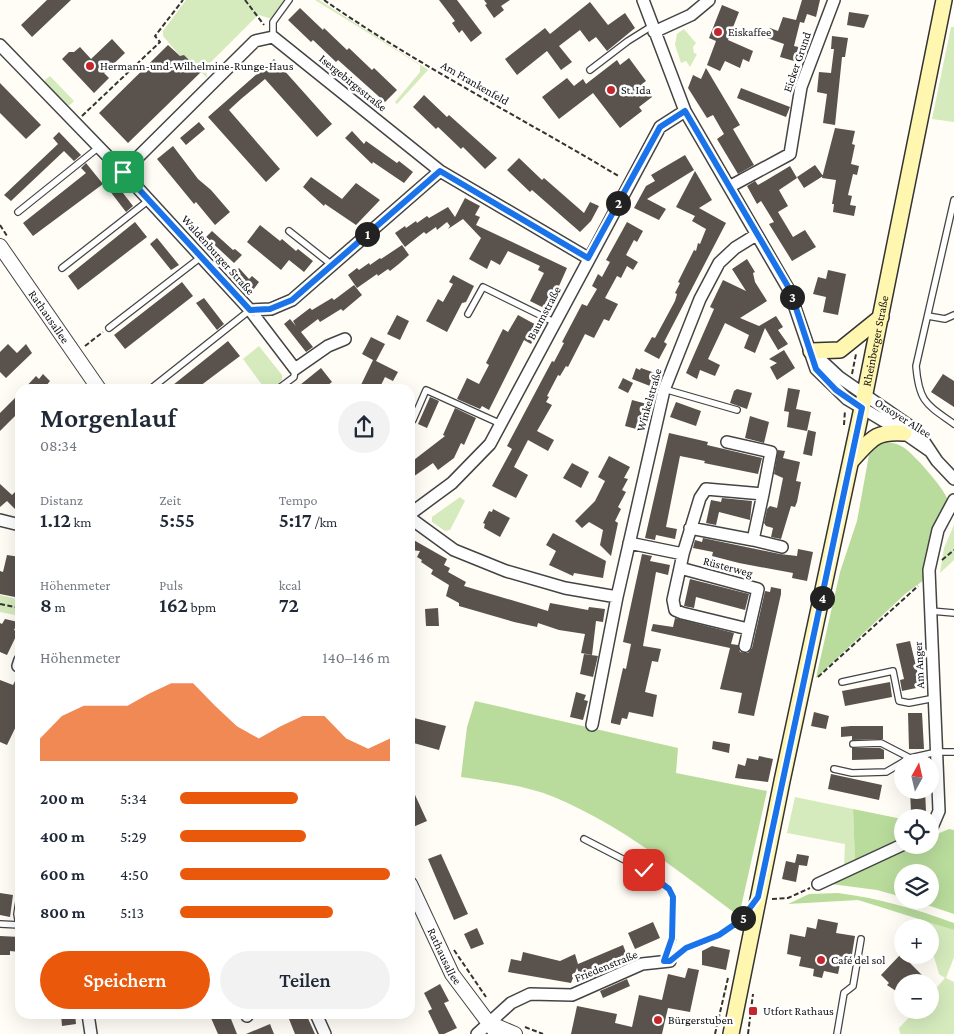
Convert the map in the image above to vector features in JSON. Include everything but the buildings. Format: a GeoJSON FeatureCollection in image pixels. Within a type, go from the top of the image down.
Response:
{"type":"FeatureCollection","features":[{"type":"Feature","properties":{"kind":"main road","name":"Rheinberger Straße"},"geometry":{"type":"LineString","coordinates":[[731,1034],[758,897],[862,408],[944,0]]}},
{"type":"Feature","properties":{"kind":"main road"},"geometry":{"type":"LineString","coordinates":[[812,351],[840,350],[880,317]]}},
{"type":"Feature","properties":{"kind":"main road"},"geometry":{"type":"LineString","coordinates":[[851,461],[876,435],[886,432],[904,433]]}},
{"type":"Feature","properties":{"kind":"street"},"geometry":{"type":"LineString","coordinates":[[644,0],[653,29],[685,111],[790,290],[812,351],[816,369],[836,390],[862,408]]}},
{"type":"Feature","properties":{"kind":"street"},"geometry":{"type":"LineString","coordinates":[[653,29],[691,15],[709,0]]}},
{"type":"Feature","properties":{"kind":"street","name":"Eicker Grund"},"geometry":{"type":"LineString","coordinates":[[729,187],[790,154],[801,87],[834,0]]}},
{"type":"Feature","properties":{"kind":"street","name":"Isergebirgsstraße"},"geometry":{"type":"LineString","coordinates":[[273,37],[440,171],[588,258]]}},
{"type":"Feature","properties":{"kind":"street"},"geometry":{"type":"LineString","coordinates":[[123,172],[255,41],[273,37]]}},
{"type":"Feature","properties":{"kind":"street","name":"Waldenburger Straße"},"geometry":{"type":"LineString","coordinates":[[0,44],[100,147],[250,310],[270,309],[292,300],[440,171]]}},
{"type":"Feature","properties":{"kind":"street","name":"Baumstraße"},"geometry":{"type":"LineString","coordinates":[[415,512],[452,484],[490,444],[588,258],[660,127],[685,111]]}},
{"type":"Feature","properties":{"kind":"street","name":"Winkelstraße"},"geometry":{"type":"LineString","coordinates":[[592,725],[617,596],[664,389],[700,299],[719,263],[735,248],[756,235]]}},
{"type":"Feature","properties":{"kind":"street","name":"Rathausallee"},"geometry":{"type":"LineString","coordinates":[[0,246],[96,384]]}},
{"type":"Feature","properties":{"kind":"street"},"geometry":{"type":"LineString","coordinates":[[250,310],[295,369],[328,346],[345,340]]}},
{"type":"Feature","properties":{"kind":"street"},"geometry":{"type":"LineString","coordinates":[[812,351],[839,377],[865,393]]}},
{"type":"Feature","properties":{"kind":"street","name":"Orsoyer Allee"},"geometry":{"type":"LineString","coordinates":[[865,393],[917,430],[945,472],[954,479]]}},
{"type":"Feature","properties":{"kind":"street","name":"Orsoyer Allee"},"geometry":{"type":"LineString","coordinates":[[862,408],[904,433],[930,452]]}},
{"type":"Feature","properties":{"kind":"street"},"geometry":{"type":"LineString","coordinates":[[727,442],[772,452],[753,540]]}},
{"type":"Feature","properties":{"kind":"street"},"geometry":{"type":"LineString","coordinates":[[748,629],[682,613],[675,610],[673,600],[690,528],[706,489],[762,494]]}},
{"type":"Feature","properties":{"kind":"street","name":"Am Anger"},"geometry":{"type":"LineString","coordinates":[[939,813],[929,581],[934,543],[954,500]]}},
{"type":"Feature","properties":{"kind":"street"},"geometry":{"type":"LineString","coordinates":[[0,520],[15,524]]}},
{"type":"Feature","properties":{"kind":"street"},"geometry":{"type":"LineString","coordinates":[[415,520],[454,550],[506,571],[565,588],[617,596]]}},
{"type":"Feature","properties":{"kind":"street"},"geometry":{"type":"LineString","coordinates":[[690,528],[782,547]]}},
{"type":"Feature","properties":{"kind":"street"},"geometry":{"type":"LineString","coordinates":[[629,544],[683,554]]}},
{"type":"Feature","properties":{"kind":"street","name":"Rüsterweg"},"geometry":{"type":"LineString","coordinates":[[680,568],[758,589],[745,646]]}},
{"type":"Feature","properties":{"kind":"street"},"geometry":{"type":"LineString","coordinates":[[818,884],[894,849]]}},
{"type":"Feature","properties":{"kind":"street","name":"Rathausallee"},"geometry":{"type":"LineString","coordinates":[[415,895],[452,974],[493,1028]]}},
{"type":"Feature","properties":{"kind":"street","name":"Friedenstraße"},"geometry":{"type":"LineString","coordinates":[[477,1034],[493,1028],[499,1013],[510,1003],[530,994],[572,995],[642,964],[667,961]]}},
{"type":"Feature","properties":{"kind":"street"},"geometry":{"type":"LineString","coordinates":[[89,1019],[91,1034]]}},
{"type":"Feature","properties":{"kind":"street"},"geometry":{"type":"LineString","coordinates":[[318,1019],[325,1034]]}},
{"type":"Feature","properties":{"kind":"street"},"geometry":{"type":"LineString","coordinates":[[493,1028],[517,1029]]}},
{"type":"Feature","properties":{"kind":"lane"},"geometry":{"type":"LineString","coordinates":[[273,37],[273,22],[289,0]]}},
{"type":"Feature","properties":{"kind":"lane"},"geometry":{"type":"LineString","coordinates":[[590,70],[628,41],[653,29]]}},
{"type":"Feature","properties":{"kind":"lane"},"geometry":{"type":"LineString","coordinates":[[18,212],[100,147]]}},
{"type":"Feature","properties":{"kind":"lane"},"geometry":{"type":"LineString","coordinates":[[62,268],[149,200]]}},
{"type":"Feature","properties":{"kind":"lane"},"geometry":{"type":"LineString","coordinates":[[954,200],[916,366],[918,388],[926,404],[954,424]]}},
{"type":"Feature","properties":{"kind":"lane"},"geometry":{"type":"LineString","coordinates":[[289,231],[332,265]]}},
{"type":"Feature","properties":{"kind":"lane"},"geometry":{"type":"LineString","coordinates":[[109,328],[201,257]]}},
{"type":"Feature","properties":{"kind":"lane"},"geometry":{"type":"LineString","coordinates":[[468,314],[483,287],[554,322]]}},
{"type":"Feature","properties":{"kind":"lane"},"geometry":{"type":"LineString","coordinates":[[157,384],[250,310]]}},
{"type":"Feature","properties":{"kind":"lane"},"geometry":{"type":"LineString","coordinates":[[928,316],[945,319],[954,315]]}},
{"type":"Feature","properties":{"kind":"lane"},"geometry":{"type":"LineString","coordinates":[[285,384],[294,377],[295,369]]}},
{"type":"Feature","properties":{"kind":"lane"},"geometry":{"type":"LineString","coordinates":[[664,389],[737,410]]}},
{"type":"Feature","properties":{"kind":"lane"},"geometry":{"type":"LineString","coordinates":[[415,415],[426,390],[500,424]]}},
{"type":"Feature","properties":{"kind":"lane"},"geometry":{"type":"LineString","coordinates":[[931,611],[954,613]]}},
{"type":"Feature","properties":{"kind":"lane"},"geometry":{"type":"LineString","coordinates":[[842,682],[893,671],[899,700],[908,703],[935,698]]}},
{"type":"Feature","properties":{"kind":"lane"},"geometry":{"type":"LineString","coordinates":[[853,744],[881,743],[902,754]]}},
{"type":"Feature","properties":{"kind":"lane"},"geometry":{"type":"LineString","coordinates":[[928,754],[954,752]]}},
{"type":"Feature","properties":{"kind":"lane"},"geometry":{"type":"LineString","coordinates":[[834,769],[852,773],[886,772],[894,767]]}},
{"type":"Feature","properties":{"kind":"lane"},"geometry":{"type":"LineString","coordinates":[[584,839],[644,870],[669,889],[673,897],[672,938],[667,961]]}},
{"type":"Feature","properties":{"kind":"lane"},"geometry":{"type":"LineString","coordinates":[[0,924],[15,925]]}},
{"type":"Feature","properties":{"kind":"lane"},"geometry":{"type":"LineString","coordinates":[[837,1034],[844,993],[853,986],[861,939]]}},
{"type":"Feature","properties":{"kind":"path"},"geometry":{"type":"LineString","coordinates":[[76,122],[160,42],[155,36],[183,0]]}},
{"type":"Feature","properties":{"kind":"path"},"geometry":{"type":"LineString","coordinates":[[245,0],[273,37]]}},
{"type":"Feature","properties":{"kind":"path","name":"Am Frankenfeld"},"geometry":{"type":"LineString","coordinates":[[324,0],[364,28],[424,64],[620,177]]}},
{"type":"Feature","properties":{"kind":"path"},"geometry":{"type":"LineString","coordinates":[[84,347],[109,328]]}},
{"type":"Feature","properties":{"kind":"path"},"geometry":{"type":"LineString","coordinates":[[816,679],[914,589],[929,581]]}},
{"type":"Feature","properties":{"kind":"path"},"geometry":{"type":"LineString","coordinates":[[0,604],[15,607]]}},
{"type":"Feature","properties":{"kind":"path"},"geometry":{"type":"LineString","coordinates":[[758,897],[788,898],[818,884]]}},
{"type":"Feature","properties":{"kind":"path"},"geometry":{"type":"LineString","coordinates":[[667,961],[686,948],[719,935],[741,920]]}},
{"type":"Feature","properties":{"kind":"path"},"geometry":{"type":"LineString","coordinates":[[453,948],[459,953],[492,1006],[499,1013]]}},
{"type":"Feature","properties":{"kind":"path"},"geometry":{"type":"LineString","coordinates":[[748,1034],[754,985]]}},
{"type":"Feature","properties":{"kind":"path"},"geometry":{"type":"LineString","coordinates":[[517,1029],[543,1034]]}},
{"type":"Feature","properties":{"kind":"green space"},"geometry":{"type":"Polygon","coordinates":[[[186,0],[286,0],[272,19],[259,15],[256,17],[206,67],[207,78],[184,55],[181,57],[163,36],[163,31],[186,0]]]}},
{"type":"Feature","properties":{"kind":"green space"},"geometry":{"type":"Polygon","coordinates":[[[315,0],[319,0],[428,70],[397,104],[395,102],[420,72],[420,65],[315,0]]]}},
{"type":"Feature","properties":{"kind":"green space"},"geometry":{"type":"Polygon","coordinates":[[[951,27],[954,27],[954,122],[932,119],[951,27]]]}},
{"type":"Feature","properties":{"kind":"green space"},"geometry":{"type":"Polygon","coordinates":[[[684,29],[696,43],[693,47],[694,53],[697,54],[690,67],[686,61],[681,63],[675,45],[677,34],[684,29]]]}},
{"type":"Feature","properties":{"kind":"green space"},"geometry":{"type":"Polygon","coordinates":[[[50,76],[74,101],[70,105],[65,105],[45,84],[45,80],[50,76]]]}},
{"type":"Feature","properties":{"kind":"green space"},"geometry":{"type":"Polygon","coordinates":[[[259,346],[282,375],[282,380],[278,384],[261,384],[243,359],[259,346]]]}},
{"type":"Feature","properties":{"kind":"green space"},"geometry":{"type":"Polygon","coordinates":[[[884,443],[896,444],[908,451],[936,481],[948,501],[929,544],[924,580],[905,594],[816,678],[840,572],[857,521],[869,455],[878,445],[884,443]]]}},
{"type":"Feature","properties":{"kind":"green space"},"geometry":{"type":"Polygon","coordinates":[[[460,497],[465,501],[450,530],[445,531],[432,522],[432,517],[460,497]]]}},
{"type":"Feature","properties":{"kind":"green space"},"geometry":{"type":"Polygon","coordinates":[[[954,525],[954,560],[940,573],[944,548],[954,525]]]}},
{"type":"Feature","properties":{"kind":"green space"},"geometry":{"type":"Polygon","coordinates":[[[0,595],[15,599],[15,615],[0,612],[0,595]]]}},
{"type":"Feature","properties":{"kind":"green space"},"geometry":{"type":"Polygon","coordinates":[[[475,701],[678,748],[676,773],[767,791],[739,916],[650,851],[579,808],[554,797],[531,790],[508,784],[461,777],[467,727],[475,701]]]}},
{"type":"Feature","properties":{"kind":"green space"},"geometry":{"type":"Polygon","coordinates":[[[795,797],[853,809],[855,861],[844,867],[845,844],[787,833],[795,797]]]}},
{"type":"Feature","properties":{"kind":"green space"},"geometry":{"type":"Polygon","coordinates":[[[853,809],[894,817],[894,843],[855,861],[853,809]]]}},
{"type":"Feature","properties":{"kind":"green space"},"geometry":{"type":"Polygon","coordinates":[[[949,829],[954,830],[954,914],[939,909],[939,864],[894,864],[894,895],[877,890],[831,884],[895,854],[939,854],[939,833],[949,829]]]}},
{"type":"Feature","properties":{"kind":"green space"},"geometry":{"type":"Polygon","coordinates":[[[838,893],[882,901],[894,904],[894,909],[911,909],[954,923],[954,930],[939,925],[939,919],[919,919],[858,900],[788,904],[809,894],[838,893]]]}},
{"type":"Feature","properties":{"kind":"green space"},"geometry":{"type":"Polygon","coordinates":[[[939,925],[954,930],[954,957],[946,978],[954,982],[954,1034],[900,1034],[899,1028],[908,1019],[939,1019],[939,985],[945,978],[939,974],[936,964],[939,964],[939,925]]]}},
{"type":"Feature","properties":{"kind":"place","name":"Eiskaffee"},"geometry":{"type":"Point","coordinates":[718,32]}},
{"type":"Feature","properties":{"kind":"place","name":"Hermann-und-Wilhelmine-Runge-Haus"},"geometry":{"type":"Point","coordinates":[90,66]}},
{"type":"Feature","properties":{"kind":"place","name":"St. Ida"},"geometry":{"type":"Point","coordinates":[611,90]}},
{"type":"Feature","properties":{"kind":"place","name":"Café del sol"},"geometry":{"type":"Point","coordinates":[821,960]}},
{"type":"Feature","properties":{"kind":"place","name":"Utfort Rathaus"},"geometry":{"type":"Point","coordinates":[753,1011]}},
{"type":"Feature","properties":{"kind":"place","name":"Bürgerstuben"},"geometry":{"type":"Point","coordinates":[658,1020]}},
{"type":"Feature","properties":{"kind":"route"},"geometry":{"type":"LineString","coordinates":[[123,172],[250,310],[270,309],[292,300],[440,171],[588,258],[660,127],[685,111],[790,290],[812,351],[816,369],[836,390],[862,408],[758,897],[741,920],[719,935],[686,948],[670,961],[664,961],[672,938],[673,897],[669,889],[644,870]]}}]}
